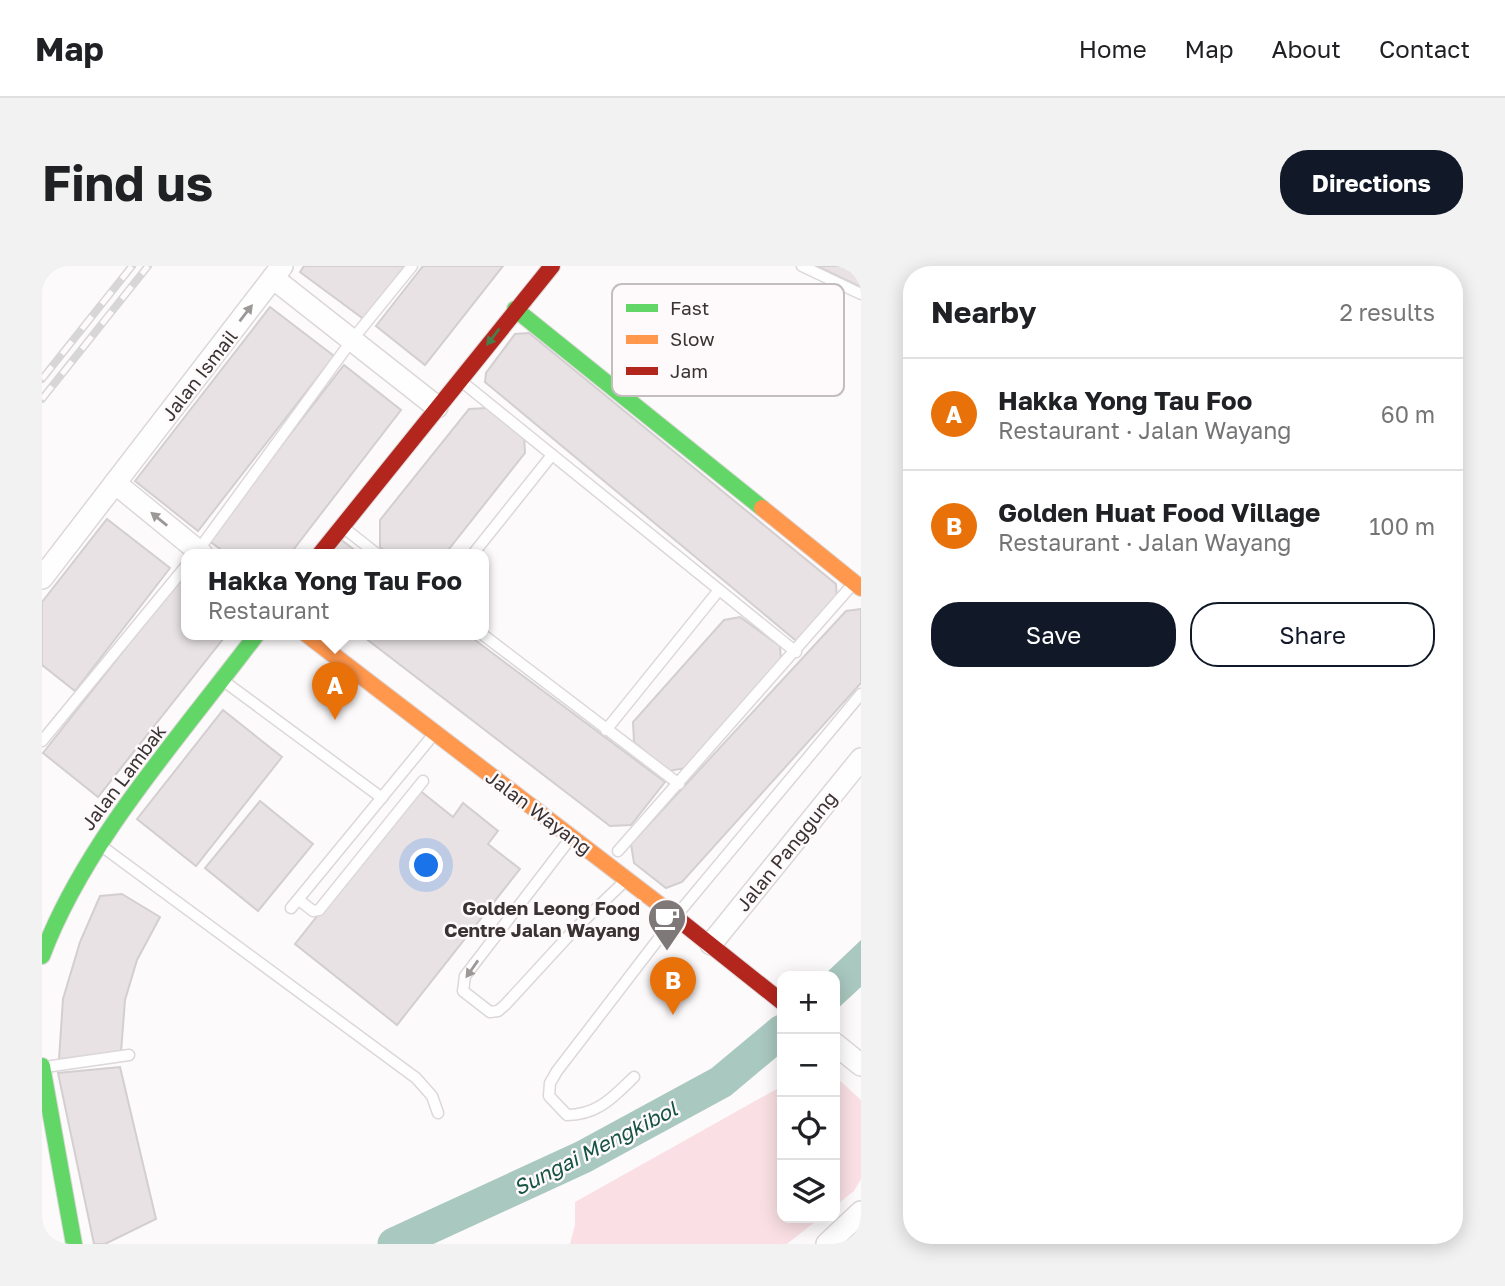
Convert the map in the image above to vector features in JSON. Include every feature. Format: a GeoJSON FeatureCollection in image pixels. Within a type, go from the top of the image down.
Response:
{"type":"FeatureCollection","features":[{"type":"Feature","properties":{"kind":"street"},"geometry":{"type":"LineString","coordinates":[[324,549],[552,266]]}},
{"type":"Feature","properties":{"kind":"street"},"geometry":{"type":"LineString","coordinates":[[278,272],[352,340],[437,407]]}},
{"type":"Feature","properties":{"kind":"street","name":"Jalan Ismail"},"geometry":{"type":"LineString","coordinates":[[42,579],[278,272]]}},
{"type":"Feature","properties":{"kind":"street"},"geometry":{"type":"LineString","coordinates":[[515,309],[612,387]]}},
{"type":"Feature","properties":{"kind":"street"},"geometry":{"type":"LineString","coordinates":[[623,396],[858,585]]}},
{"type":"Feature","properties":{"kind":"street"},"geometry":{"type":"LineString","coordinates":[[115,483],[188,549]]}},
{"type":"Feature","properties":{"kind":"street","name":"Jalan Lambak"},"geometry":{"type":"LineString","coordinates":[[42,956],[57,916],[99,844],[253,640]]}},
{"type":"Feature","properties":{"kind":"street","name":"Jalan Wayang"},"geometry":{"type":"LineString","coordinates":[[314,640],[676,916],[776,997]]}},
{"type":"Feature","properties":{"kind":"street","name":"Jalan Panggung"},"geometry":{"type":"LineString","coordinates":[[711,944],[861,759]]}},
{"type":"Feature","properties":{"kind":"street"},"geometry":{"type":"LineString","coordinates":[[840,1048],[861,1065]]}},
{"type":"Feature","properties":{"kind":"street"},"geometry":{"type":"LineString","coordinates":[[42,1067],[48,1138],[74,1244]]}},
{"type":"Feature","properties":{"kind":"street"},"geometry":{"type":"LineString","coordinates":[[841,1240],[861,1212]]}},
{"type":"Feature","properties":{"kind":"lane"},"geometry":{"type":"LineString","coordinates":[[201,549],[352,340],[412,266]]}},
{"type":"Feature","properties":{"kind":"lane"},"geometry":{"type":"LineString","coordinates":[[802,266],[840,284]]}},
{"type":"Feature","properties":{"kind":"lane"},"geometry":{"type":"LineString","coordinates":[[844,286],[861,294]]}},
{"type":"Feature","properties":{"kind":"lane"},"geometry":{"type":"LineString","coordinates":[[459,380],[796,652]]}},
{"type":"Feature","properties":{"kind":"lane"},"geometry":{"type":"LineString","coordinates":[[477,549],[552,455]]}},
{"type":"Feature","properties":{"kind":"lane"},"geometry":{"type":"LineString","coordinates":[[342,527],[371,549]]}},
{"type":"Feature","properties":{"kind":"lane"},"geometry":{"type":"LineString","coordinates":[[42,741],[181,574]]}},
{"type":"Feature","properties":{"kind":"lane"},"geometry":{"type":"LineString","coordinates":[[618,851],[858,585]]}},
{"type":"Feature","properties":{"kind":"lane"},"geometry":{"type":"LineString","coordinates":[[606,730],[719,590]]}},
{"type":"Feature","properties":{"kind":"lane"},"geometry":{"type":"LineString","coordinates":[[489,639],[678,784]]}},
{"type":"Feature","properties":{"kind":"lane"},"geometry":{"type":"LineString","coordinates":[[222,681],[382,798]]}},
{"type":"Feature","properties":{"kind":"lane"},"geometry":{"type":"LineString","coordinates":[[634,1077],[605,1105],[584,1115],[567,1115],[549,1096],[550,1083],[557,1071],[676,916],[861,694]]}},
{"type":"Feature","properties":{"kind":"lane"},"geometry":{"type":"LineString","coordinates":[[423,781],[319,910],[313,911],[295,904],[436,732]]}},
{"type":"Feature","properties":{"kind":"lane"},"geometry":{"type":"LineString","coordinates":[[572,836],[466,976],[463,991],[490,1012],[498,1011],[574,930],[627,879]]}},
{"type":"Feature","properties":{"kind":"lane"},"geometry":{"type":"LineString","coordinates":[[99,844],[416,1078],[432,1096],[438,1113]]}},
{"type":"Feature","properties":{"kind":"lane"},"geometry":{"type":"LineString","coordinates":[[42,1067],[129,1055]]}},
{"type":"Feature","properties":{"kind":"shaded area"},"geometry":{"type":"Polygon","coordinates":[[[861,940],[861,987],[840,1006],[840,971],[828,971],[861,940]]]}},
{"type":"Feature","properties":{"kind":"shaded area"},"geometry":{"type":"Polygon","coordinates":[[[840,1081],[861,1100],[861,1179],[854,1191],[840,1202],[840,1081]]]}},
{"type":"Feature","properties":{"kind":"shaded area"},"geometry":{"type":"Polygon","coordinates":[[[777,1089],[777,1223],[814,1223],[787,1244],[570,1244],[575,1225],[575,1202],[777,1089]]]}},
{"type":"Feature","properties":{"kind":"building"},"geometry":{"type":"Polygon","coordinates":[[[304,266],[405,266],[365,320],[300,272],[304,266]]]}},
{"type":"Feature","properties":{"kind":"building"},"geometry":{"type":"Polygon","coordinates":[[[423,266],[503,266],[425,365],[376,326],[423,266]]]}},
{"type":"Feature","properties":{"kind":"building"},"geometry":{"type":"Polygon","coordinates":[[[817,266],[861,266],[861,287],[817,266]]]}},
{"type":"Feature","properties":{"kind":"building"},"geometry":{"type":"Polygon","coordinates":[[[270,307],[334,356],[198,531],[135,481],[270,307]]]}},
{"type":"Feature","properties":{"kind":"building"},"geometry":{"type":"Polygon","coordinates":[[[529,333],[836,584],[837,601],[800,644],[485,382],[486,373],[515,334],[529,333]]]}},
{"type":"Feature","properties":{"kind":"building"},"geometry":{"type":"Polygon","coordinates":[[[344,365],[401,410],[294,549],[220,549],[208,540],[344,365]]]}},
{"type":"Feature","properties":{"kind":"building"},"geometry":{"type":"Polygon","coordinates":[[[487,408],[524,434],[525,453],[449,549],[382,549],[380,547],[380,520],[469,409],[487,408]]]}},
{"type":"Feature","properties":{"kind":"building"},"geometry":{"type":"Polygon","coordinates":[[[107,519],[170,568],[75,691],[42,665],[42,602],[107,519]]]}},
{"type":"Feature","properties":{"kind":"building"},"geometry":{"type":"Polygon","coordinates":[[[340,539],[353,549],[333,549],[340,539]]]}},
{"type":"Feature","properties":{"kind":"building"},"geometry":{"type":"Polygon","coordinates":[[[181,578],[181,640],[222,640],[98,797],[43,753],[181,578]]]}},
{"type":"Feature","properties":{"kind":"building"},"geometry":{"type":"Polygon","coordinates":[[[861,609],[861,683],[682,882],[666,888],[634,863],[631,844],[846,611],[861,609]]]}},
{"type":"Feature","properties":{"kind":"building"},"geometry":{"type":"Polygon","coordinates":[[[740,617],[780,646],[781,660],[686,768],[668,771],[634,742],[633,722],[724,620],[740,617]]]}},
{"type":"Feature","properties":{"kind":"building"},"geometry":{"type":"Polygon","coordinates":[[[368,640],[475,640],[665,782],[631,825],[610,826],[368,640]]]}},
{"type":"Feature","properties":{"kind":"building"},"geometry":{"type":"Polygon","coordinates":[[[223,710],[282,757],[196,866],[137,819],[223,710]]]}},
{"type":"Feature","properties":{"kind":"building"},"geometry":{"type":"Polygon","coordinates":[[[418,789],[453,817],[463,803],[498,831],[488,844],[520,869],[397,1025],[295,944],[418,789]]]}},
{"type":"Feature","properties":{"kind":"building"},"geometry":{"type":"Polygon","coordinates":[[[260,801],[313,844],[258,911],[205,868],[260,801]]]}},
{"type":"Feature","properties":{"kind":"building"},"geometry":{"type":"Polygon","coordinates":[[[122,894],[160,917],[137,960],[125,1000],[121,1052],[59,1059],[63,999],[80,942],[100,896],[122,894]]]}},
{"type":"Feature","properties":{"kind":"building"},"geometry":{"type":"Polygon","coordinates":[[[120,1067],[156,1219],[105,1244],[94,1244],[58,1073],[120,1067]]]}},
{"type":"Feature","properties":{"kind":"waterway","name":"Sungai Mengkibol"},"geometry":{"type":"LineString","coordinates":[[394,1244],[583,1157],[721,1082],[778,1034]]}},
{"type":"Feature","properties":{"kind":"railway"},"geometry":{"type":"LineString","coordinates":[[42,379],[132,266]]}},
{"type":"Feature","properties":{"kind":"railway"},"geometry":{"type":"LineString","coordinates":[[42,399],[148,266]]}},
{"type":"Feature","properties":{"kind":"traffic: fast"},"geometry":{"type":"LineString","coordinates":[[515,309],[612,387]]}},
{"type":"Feature","properties":{"kind":"traffic: fast"},"geometry":{"type":"LineString","coordinates":[[623,396],[762,508]]}},
{"type":"Feature","properties":{"kind":"traffic: fast"},"geometry":{"type":"LineString","coordinates":[[42,956],[83,871],[109,830],[252,640]]}},
{"type":"Feature","properties":{"kind":"traffic: fast"},"geometry":{"type":"LineString","coordinates":[[42,1066],[74,1244]]}},
{"type":"Feature","properties":{"kind":"traffic: slow"},"geometry":{"type":"LineString","coordinates":[[762,508],[861,588]]}},
{"type":"Feature","properties":{"kind":"traffic: slow"},"geometry":{"type":"LineString","coordinates":[[314,640],[664,908]]}},
{"type":"Feature","properties":{"kind":"traffic: jam"},"geometry":{"type":"LineString","coordinates":[[324,549],[552,266]]}},
{"type":"Feature","properties":{"kind":"traffic: jam"},"geometry":{"type":"LineString","coordinates":[[664,908],[777,998]]}},
{"type":"Feature","properties":{"kind":"place","name":"Hakka Yong Tau Foo"},"geometry":{"type":"Point","coordinates":[335,720]}},
{"type":"Feature","properties":{"kind":"place","name":"Golden Leong Food Centre Jalan Wayang"},"geometry":{"type":"Point","coordinates":[667,952]}},
{"type":"Feature","properties":{"kind":"place","name":"Golden Huat Food Village"},"geometry":{"type":"Point","coordinates":[673,1015]}}]}
